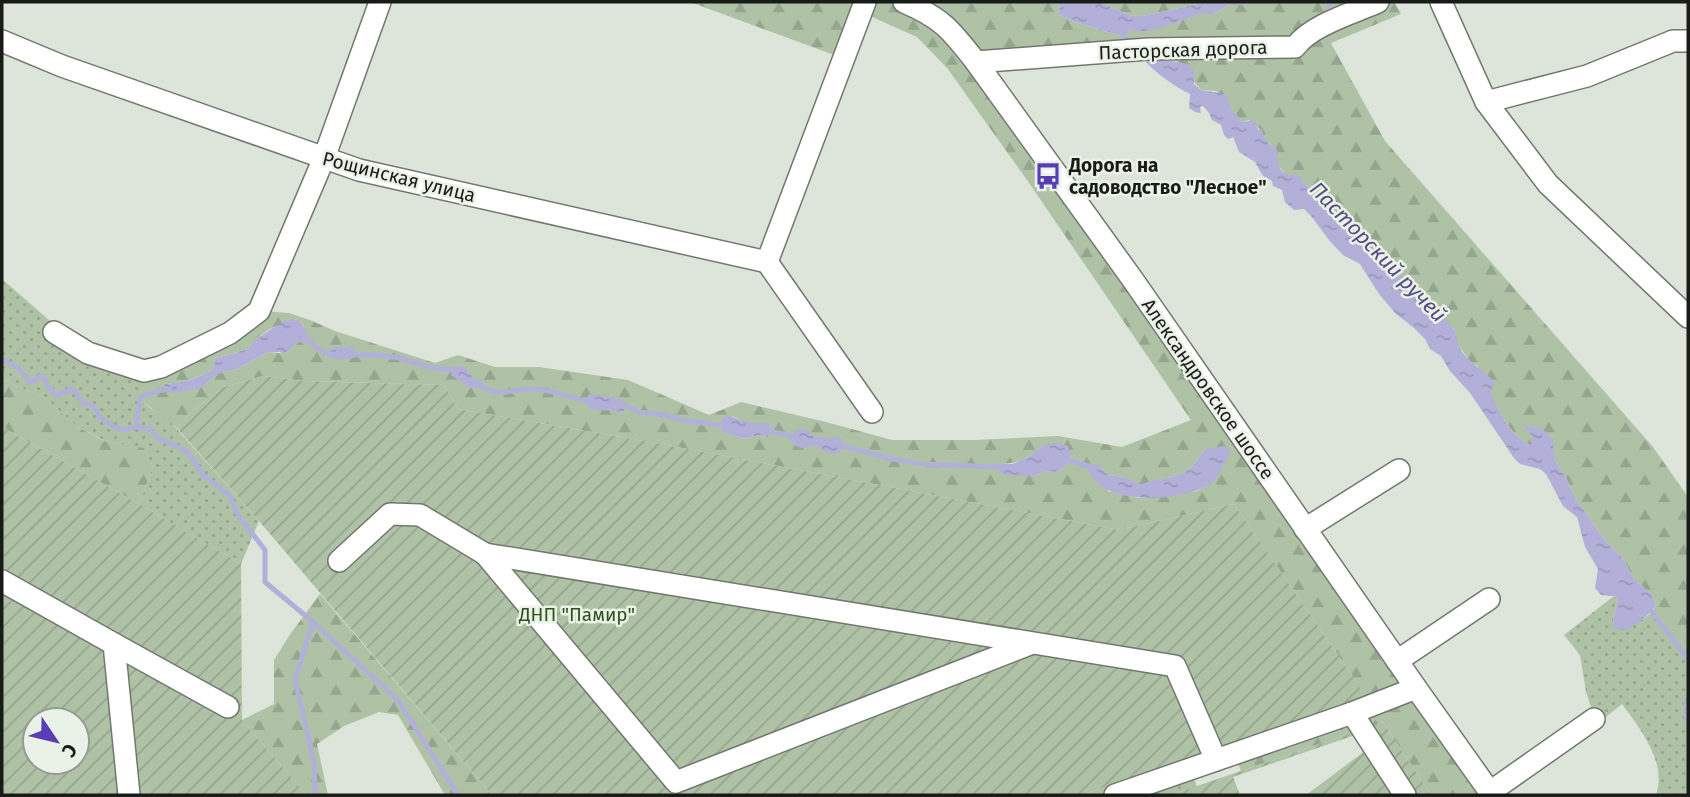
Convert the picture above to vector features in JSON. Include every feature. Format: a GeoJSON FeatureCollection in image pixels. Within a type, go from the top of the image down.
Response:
{"type":"FeatureCollection","features":[{"type":"Feature","properties":{"kind":"street"},"geometry":{"type":"LineString","coordinates":[[54,332],[88,353],[144,372],[161,367],[230,333],[259,311],[324,158],[380,2]]}},
{"type":"Feature","properties":{"kind":"street"},"geometry":{"type":"LineString","coordinates":[[864,2],[767,262],[872,412]]}},
{"type":"Feature","properties":{"kind":"street","name":"Александровское шоссе"},"geometry":{"type":"LineString","coordinates":[[904,2],[938,19],[976,62],[1133,281],[1491,794]]}},
{"type":"Feature","properties":{"kind":"street","name":"Пасторская дорога"},"geometry":{"type":"LineString","coordinates":[[976,62],[1141,50],[1295,47],[1311,31],[1378,2]]}},
{"type":"Feature","properties":{"kind":"street"},"geometry":{"type":"LineString","coordinates":[[1441,2],[1486,102],[1548,184],[1688,317]]}},
{"type":"Feature","properties":{"kind":"street","name":"Рощинская улица"},"geometry":{"type":"LineString","coordinates":[[2,41],[62,66],[359,170],[767,262]]}},
{"type":"Feature","properties":{"kind":"street"},"geometry":{"type":"LineString","coordinates":[[1486,102],[1587,76],[1673,41],[1688,41]]}},
{"type":"Feature","properties":{"kind":"street"},"geometry":{"type":"LineString","coordinates":[[1305,529],[1399,470]]}},
{"type":"Feature","properties":{"kind":"street"},"geometry":{"type":"LineString","coordinates":[[339,561],[390,514],[420,515],[485,554],[676,782],[1032,643]]}},
{"type":"Feature","properties":{"kind":"street"},"geometry":{"type":"LineString","coordinates":[[485,554],[1175,666],[1216,760]]}},
{"type":"Feature","properties":{"kind":"street"},"geometry":{"type":"LineString","coordinates":[[2,581],[228,706]]}},
{"type":"Feature","properties":{"kind":"street"},"geometry":{"type":"LineString","coordinates":[[1397,661],[1489,599]]}},
{"type":"Feature","properties":{"kind":"street"},"geometry":{"type":"LineString","coordinates":[[114,644],[129,795]]}},
{"type":"Feature","properties":{"kind":"street"},"geometry":{"type":"LineString","coordinates":[[1115,795],[1352,713],[1416,688]]}},
{"type":"Feature","properties":{"kind":"street"},"geometry":{"type":"LineString","coordinates":[[1352,713],[1405,795]]}},
{"type":"Feature","properties":{"kind":"street"},"geometry":{"type":"LineString","coordinates":[[1491,794],[1594,719]]}},
{"type":"Feature","properties":{"kind":"green space"},"geometry":{"type":"Polygon","coordinates":[[[690,2],[1058,2],[1058,14],[1118,35],[1130,31],[1145,31],[1199,14],[1213,14],[1229,5],[1246,5],[1253,2],[1394,2],[1401,14],[1331,43],[1385,141],[1653,447],[1688,497],[1688,659],[1652,612],[1656,605],[1651,594],[1634,579],[1622,557],[1606,542],[1576,499],[1539,428],[1524,426],[1532,437],[1532,445],[1514,433],[1492,399],[1477,365],[1472,364],[1456,342],[1454,329],[1424,299],[1412,281],[1401,277],[1395,271],[1382,253],[1370,244],[1364,230],[1349,228],[1340,223],[1335,215],[1311,196],[1308,186],[1287,176],[1278,165],[1272,146],[1264,139],[1262,131],[1249,120],[1242,122],[1217,91],[1201,90],[1177,61],[1152,57],[984,73],[1492,795],[1431,795],[1383,722],[1241,771],[1234,755],[1115,795],[1081,795],[1367,697],[1234,504],[1119,530],[656,443],[458,409],[444,385],[303,381],[263,376],[223,387],[188,415],[177,428],[144,402],[148,383],[161,367],[259,311],[289,313],[335,331],[435,363],[458,355],[495,367],[539,367],[628,380],[709,415],[741,402],[892,440],[1058,436],[1122,447],[1191,420],[947,68],[917,37],[861,12],[837,56],[690,2]],[[298,319],[264,333],[248,349],[216,358],[213,369],[190,380],[166,384],[201,388],[219,373],[237,369],[268,352],[280,353],[299,342],[304,326],[298,319]],[[733,416],[724,432],[745,439],[759,435],[767,437],[772,426],[744,422],[733,416]],[[1044,445],[1018,461],[999,464],[1034,476],[1045,471],[1056,472],[1063,469],[1071,456],[1044,445]],[[1205,449],[1190,469],[1176,476],[1140,485],[1123,477],[1108,475],[1101,467],[1108,491],[1138,498],[1197,491],[1213,482],[1205,449]]]}},
{"type":"Feature","properties":{"kind":"green space"},"geometry":{"type":"Polygon","coordinates":[[[1100,2],[1207,2],[1142,16],[1129,15],[1100,2]]]}},
{"type":"Feature","properties":{"kind":"green space"},"geometry":{"type":"Polygon","coordinates":[[[2,279],[49,320],[60,336],[161,367],[144,402],[167,418],[259,521],[241,564],[139,504],[153,467],[144,449],[105,441],[76,426],[46,399],[2,379],[2,279]]]}},
{"type":"Feature","properties":{"kind":"green space","name":"ДНП \"Памир\""},"geometry":{"type":"Polygon","coordinates":[[[263,376],[303,381],[444,385],[458,409],[656,443],[1119,530],[1234,504],[1367,697],[1081,795],[492,795],[177,428],[188,415],[223,387],[263,376]]]}},
{"type":"Feature","properties":{"kind":"green space"},"geometry":{"type":"Polygon","coordinates":[[[2,379],[46,399],[76,426],[104,441],[144,448],[153,467],[139,504],[2,427],[2,379]]]}},
{"type":"Feature","properties":{"kind":"green space"},"geometry":{"type":"Polygon","coordinates":[[[2,427],[241,564],[242,720],[305,793],[330,795],[2,795],[2,427]]]}},
{"type":"Feature","properties":{"kind":"green space"},"geometry":{"type":"Polygon","coordinates":[[[320,594],[492,795],[445,795],[398,715],[379,712],[344,726],[317,744],[328,795],[305,793],[242,720],[274,704],[274,660],[320,594]]]}},
{"type":"Feature","properties":{"kind":"green space"},"geometry":{"type":"Polygon","coordinates":[[[1614,596],[1618,599],[1613,621],[1642,620],[1652,612],[1688,659],[1688,795],[1656,795],[1658,771],[1644,736],[1622,704],[1601,721],[1591,707],[1586,692],[1580,655],[1564,635],[1614,596]]]}},
{"type":"Feature","properties":{"kind":"green space"},"geometry":{"type":"Polygon","coordinates":[[[1383,722],[1431,795],[1306,795],[1373,745],[1364,732],[1233,777],[1240,795],[1171,795],[1383,722]]]}},
{"type":"Feature","properties":{"kind":"green space"},"geometry":{"type":"Polygon","coordinates":[[[1190,769],[1197,786],[1171,795],[1115,795],[1190,769]]]}},
{"type":"Feature","properties":{"kind":"water"},"geometry":{"type":"Polygon","coordinates":[[[1058,2],[1100,2],[1129,15],[1142,16],[1207,2],[1253,2],[1246,5],[1229,5],[1213,14],[1199,14],[1160,28],[1118,35],[1058,14],[1058,2]]]}},
{"type":"Feature","properties":{"kind":"water"},"geometry":{"type":"Polygon","coordinates":[[[1152,57],[1187,64],[1194,71],[1194,84],[1201,90],[1226,94],[1229,105],[1242,122],[1254,120],[1267,141],[1276,148],[1279,165],[1284,173],[1301,177],[1311,196],[1333,212],[1346,226],[1358,226],[1367,240],[1394,263],[1399,274],[1413,282],[1432,302],[1453,328],[1463,353],[1495,383],[1490,392],[1511,430],[1532,445],[1532,437],[1523,425],[1539,428],[1553,440],[1554,459],[1576,499],[1606,542],[1622,557],[1634,579],[1651,594],[1656,605],[1646,616],[1626,630],[1615,629],[1613,621],[1618,599],[1601,595],[1595,588],[1598,569],[1585,547],[1577,517],[1563,506],[1546,474],[1540,469],[1520,464],[1514,458],[1441,356],[1430,349],[1425,339],[1395,313],[1360,264],[1343,255],[1304,209],[1294,210],[1285,202],[1282,190],[1273,186],[1272,181],[1263,176],[1255,162],[1239,152],[1233,137],[1228,139],[1224,135],[1221,125],[1212,120],[1203,106],[1200,107],[1201,113],[1189,108],[1190,94],[1165,79],[1144,59],[1152,57]]]}},
{"type":"Feature","properties":{"kind":"water"},"geometry":{"type":"Polygon","coordinates":[[[298,319],[306,330],[307,342],[299,342],[286,352],[268,352],[237,369],[219,373],[201,388],[177,393],[165,390],[165,384],[200,376],[213,369],[216,358],[248,349],[254,341],[284,321],[298,319]]]}},
{"type":"Feature","properties":{"kind":"water"},"geometry":{"type":"Polygon","coordinates":[[[354,345],[355,351],[362,355],[344,359],[326,356],[334,346],[343,348],[354,345]]]}},
{"type":"Feature","properties":{"kind":"water"},"geometry":{"type":"Polygon","coordinates":[[[464,366],[474,379],[482,380],[482,387],[470,388],[451,375],[453,367],[464,366]]]}},
{"type":"Feature","properties":{"kind":"water"},"geometry":{"type":"Polygon","coordinates":[[[589,394],[622,399],[626,407],[623,412],[589,409],[586,401],[589,394]]]}},
{"type":"Feature","properties":{"kind":"water"},"geometry":{"type":"Polygon","coordinates":[[[726,416],[750,423],[769,423],[772,426],[768,437],[759,435],[745,439],[723,432],[722,419],[726,416]]]}},
{"type":"Feature","properties":{"kind":"water"},"geometry":{"type":"Polygon","coordinates":[[[796,429],[808,430],[814,437],[842,438],[844,449],[833,454],[816,445],[801,448],[793,445],[790,439],[796,429]]]}},
{"type":"Feature","properties":{"kind":"water"},"geometry":{"type":"Polygon","coordinates":[[[1056,443],[1068,446],[1071,456],[1063,469],[1056,472],[1045,471],[1034,476],[1005,475],[994,469],[999,464],[1012,464],[1028,457],[1044,445],[1056,443]]]}},
{"type":"Feature","properties":{"kind":"water"},"geometry":{"type":"Polygon","coordinates":[[[1225,446],[1230,452],[1217,478],[1198,490],[1181,495],[1144,498],[1125,495],[1096,482],[1088,470],[1095,464],[1108,475],[1123,477],[1140,484],[1176,476],[1190,469],[1205,449],[1225,446]]]}},
{"type":"Feature","properties":{"kind":"waterway"},"geometry":{"type":"LineString","coordinates":[[1329,2],[1329,13]]}},
{"type":"Feature","properties":{"kind":"waterway","name":"Пасторский ручей"},"geometry":{"type":"LineString","coordinates":[[1125,27],[1123,36],[1133,44]]}},
{"type":"Feature","properties":{"kind":"waterway"},"geometry":{"type":"LineString","coordinates":[[303,337],[321,351],[332,354]]}},
{"type":"Feature","properties":{"kind":"waterway"},"geometry":{"type":"LineString","coordinates":[[356,355],[400,358],[456,372]]}},
{"type":"Feature","properties":{"kind":"waterway"},"geometry":{"type":"LineString","coordinates":[[2,358],[20,370],[30,382],[40,376],[54,394],[72,389],[84,404],[90,404],[98,416],[114,427],[124,430],[133,427],[151,429],[159,439],[187,451],[203,475],[230,496],[238,515],[265,550],[265,582],[398,700],[458,795]]}},
{"type":"Feature","properties":{"kind":"waterway"},"geometry":{"type":"LineString","coordinates":[[477,384],[503,392],[543,390],[592,402]]}},
{"type":"Feature","properties":{"kind":"waterway"},"geometry":{"type":"LineString","coordinates":[[136,427],[140,398],[170,389]]}},
{"type":"Feature","properties":{"kind":"waterway"},"geometry":{"type":"LineString","coordinates":[[620,404],[638,412],[726,426]]}},
{"type":"Feature","properties":{"kind":"waterway"},"geometry":{"type":"LineString","coordinates":[[763,430],[798,438]]}},
{"type":"Feature","properties":{"kind":"waterway"},"geometry":{"type":"LineString","coordinates":[[839,445],[921,464],[1001,467]]}},
{"type":"Feature","properties":{"kind":"waterway"},"geometry":{"type":"LineString","coordinates":[[1063,461],[1092,467],[1095,472]]}},
{"type":"Feature","properties":{"kind":"waterway","name":"Пасторский ручей"},"geometry":{"type":"LineString","coordinates":[[1648,607],[1688,659]]}},
{"type":"Feature","properties":{"kind":"waterway"},"geometry":{"type":"LineString","coordinates":[[313,622],[295,680],[314,762],[315,795]]}},
{"type":"Feature","properties":{"kind":"waterway"},"geometry":{"type":"LineString","coordinates":[[1688,699],[1688,722]]}},
{"type":"Feature","properties":{"kind":"place","name":"Дорога на садоводство \"Лесное\""},"geometry":{"type":"Point","coordinates":[1048,176]}}]}
